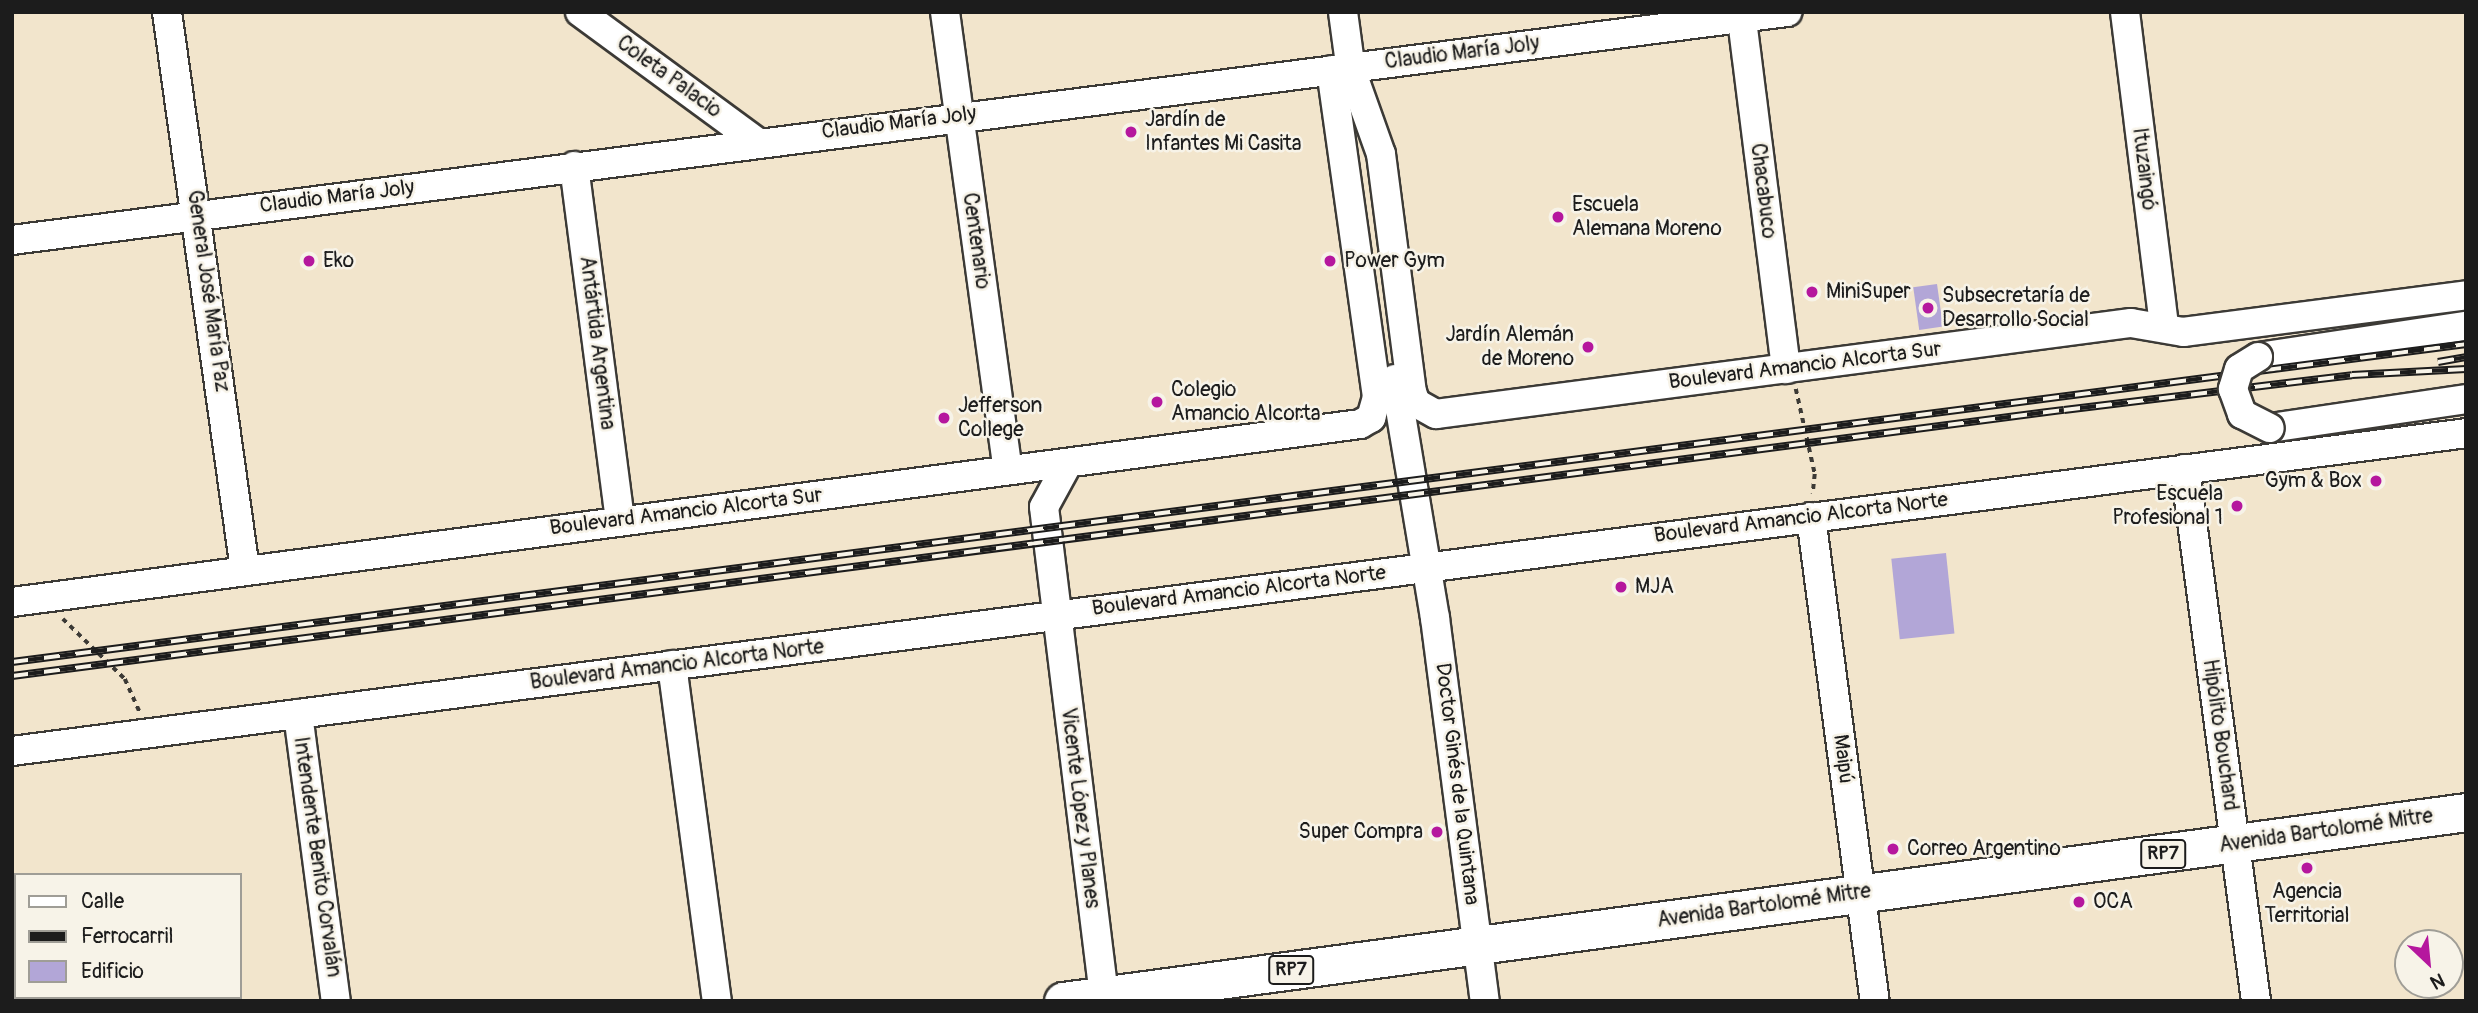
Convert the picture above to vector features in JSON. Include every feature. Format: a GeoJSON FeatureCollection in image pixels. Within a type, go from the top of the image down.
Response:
{"type":"FeatureCollection","features":[{"type":"Feature","properties":{"kind":"main road","name":"Avenida Bartolomé Mitre"},"geometry":{"type":"LineString","coordinates":[[1063,1001],[1105,998],[1477,945],[2466,812]]}},
{"type":"Feature","properties":{"kind":"street","name":"General José María Paz"},"geometry":{"type":"LineString","coordinates":[[167,12],[199,216],[245,570]]}},
{"type":"Feature","properties":{"kind":"street","name":"Coleta Palacio"},"geometry":{"type":"LineString","coordinates":[[580,12],[757,142]]}},
{"type":"Feature","properties":{"kind":"street","name":"Centenario"},"geometry":{"type":"LineString","coordinates":[[945,12],[1008,470]]}},
{"type":"Feature","properties":{"kind":"street"},"geometry":{"type":"LineString","coordinates":[[1340,69],[1343,12]]}},
{"type":"Feature","properties":{"kind":"street","name":"Claudio María Joly"},"geometry":{"type":"LineString","coordinates":[[12,240],[959,115],[1340,69],[1741,15],[1787,12]]}},
{"type":"Feature","properties":{"kind":"street","name":"Ituzaingó"},"geometry":{"type":"LineString","coordinates":[[2124,12],[2164,327]]}},
{"type":"Feature","properties":{"kind":"street","name":"Chacabuco"},"geometry":{"type":"LineString","coordinates":[[1741,15],[1786,369]]}},
{"type":"Feature","properties":{"kind":"street","name":"Boulevard Amancio Alcorta Sur"},"geometry":{"type":"LineString","coordinates":[[1340,69],[1381,154],[1412,392],[1416,403],[1436,414],[2131,323],[2183,332],[2466,295]]}},
{"type":"Feature","properties":{"kind":"street","name":"Boulevard Amancio Alcorta Sur"},"geometry":{"type":"LineString","coordinates":[[12,602],[1360,424],[1371,418],[1377,397],[1340,69]]}},
{"type":"Feature","properties":{"kind":"street","name":"Doctor Ginés de la Quintana"},"geometry":{"type":"LineString","coordinates":[[1340,69],[1428,567],[1485,1001]]}},
{"type":"Feature","properties":{"kind":"street","name":"Antártida Argentina"},"geometry":{"type":"LineString","coordinates":[[574,166],[621,521]]}},
{"type":"Feature","properties":{"kind":"street"},"geometry":{"type":"LineString","coordinates":[[2466,326],[2258,357],[2239,369],[2233,389],[2242,414],[2262,428],[2466,399]]}},
{"type":"Feature","properties":{"kind":"street","name":"Boulevard Amancio Alcorta Norte"},"geometry":{"type":"LineString","coordinates":[[12,751],[2466,433]]}},
{"type":"Feature","properties":{"kind":"street"},"geometry":{"type":"LineString","coordinates":[[1008,470],[1044,507],[1068,463]]}},
{"type":"Feature","properties":{"kind":"street","name":"Hipólito Bouchard"},"geometry":{"type":"LineString","coordinates":[[2185,469],[2256,1001]]}},
{"type":"Feature","properties":{"kind":"street","name":"Vicente López y Planes"},"geometry":{"type":"LineString","coordinates":[[1044,507],[1055,615],[1105,998]]}},
{"type":"Feature","properties":{"kind":"street","name":"Maipú"},"geometry":{"type":"LineString","coordinates":[[1811,517],[1875,1001]]}},
{"type":"Feature","properties":{"kind":"street"},"geometry":{"type":"LineString","coordinates":[[672,666],[717,1001]]}},
{"type":"Feature","properties":{"kind":"street","name":"Intendente Benito Corvalán"},"geometry":{"type":"LineString","coordinates":[[298,714],[336,1001]]}},
{"type":"Feature","properties":{"kind":"path"},"geometry":{"type":"LineString","coordinates":[[1786,369],[1804,406],[1815,474],[1811,517]]}},
{"type":"Feature","properties":{"kind":"path"},"geometry":{"type":"LineString","coordinates":[[57,597],[65,626],[125,679],[146,733]]}},
{"type":"Feature","properties":{"kind":"building","name":"Subsecretaría de Desarrollo Social"},"geometry":{"type":"Polygon","coordinates":[[[1937,284],[1943,327],[1919,330],[1913,287],[1937,284]]]}},
{"type":"Feature","properties":{"kind":"building"},"geometry":{"type":"Polygon","coordinates":[[[1946,553],[1954,634],[1900,639],[1891,559],[1946,553]]]}},
{"type":"Feature","properties":{"kind":"railway"},"geometry":{"type":"LineString","coordinates":[[12,662],[2466,344]]}},
{"type":"Feature","properties":{"kind":"railway"},"geometry":{"type":"LineString","coordinates":[[2438,362],[2466,357]]}},
{"type":"Feature","properties":{"kind":"railway"},"geometry":{"type":"LineString","coordinates":[[12,676],[2064,410],[2352,375],[2466,369]]}},
{"type":"Feature","properties":{"kind":"place","name":"Jardín de Infantes Mi Casita"},"geometry":{"type":"Point","coordinates":[1131,132]}},
{"type":"Feature","properties":{"kind":"place","name":"Escuela Alemana Moreno"},"geometry":{"type":"Point","coordinates":[1558,217]}},
{"type":"Feature","properties":{"kind":"place","name":"Eko"},"geometry":{"type":"Point","coordinates":[309,261]}},
{"type":"Feature","properties":{"kind":"place","name":"Power Gym"},"geometry":{"type":"Point","coordinates":[1330,261]}},
{"type":"Feature","properties":{"kind":"place","name":"MiniSuper"},"geometry":{"type":"Point","coordinates":[1812,292]}},
{"type":"Feature","properties":{"kind":"place","name":"Subsecretaría de Desarrollo Social"},"geometry":{"type":"Point","coordinates":[1928,308]}},
{"type":"Feature","properties":{"kind":"place","name":"Jardín Alemán de Moreno"},"geometry":{"type":"Point","coordinates":[1588,347]}},
{"type":"Feature","properties":{"kind":"place","name":"Colegio Amancio Alcorta"},"geometry":{"type":"Point","coordinates":[1157,402]}},
{"type":"Feature","properties":{"kind":"place","name":"Jefferson College"},"geometry":{"type":"Point","coordinates":[944,418]}},
{"type":"Feature","properties":{"kind":"place","name":"Gym & Box"},"geometry":{"type":"Point","coordinates":[2376,481]}},
{"type":"Feature","properties":{"kind":"place","name":"Escuela Profesional 1"},"geometry":{"type":"Point","coordinates":[2237,506]}},
{"type":"Feature","properties":{"kind":"place","name":"MJA"},"geometry":{"type":"Point","coordinates":[1621,587]}},
{"type":"Feature","properties":{"kind":"place","name":"Super Compra"},"geometry":{"type":"Point","coordinates":[1437,832]}},
{"type":"Feature","properties":{"kind":"place","name":"Correo Argentino"},"geometry":{"type":"Point","coordinates":[1893,849]}},
{"type":"Feature","properties":{"kind":"place","name":"Agencia Territorial"},"geometry":{"type":"Point","coordinates":[2307,868]}},
{"type":"Feature","properties":{"kind":"place","name":"OCA"},"geometry":{"type":"Point","coordinates":[2079,902]}}]}
